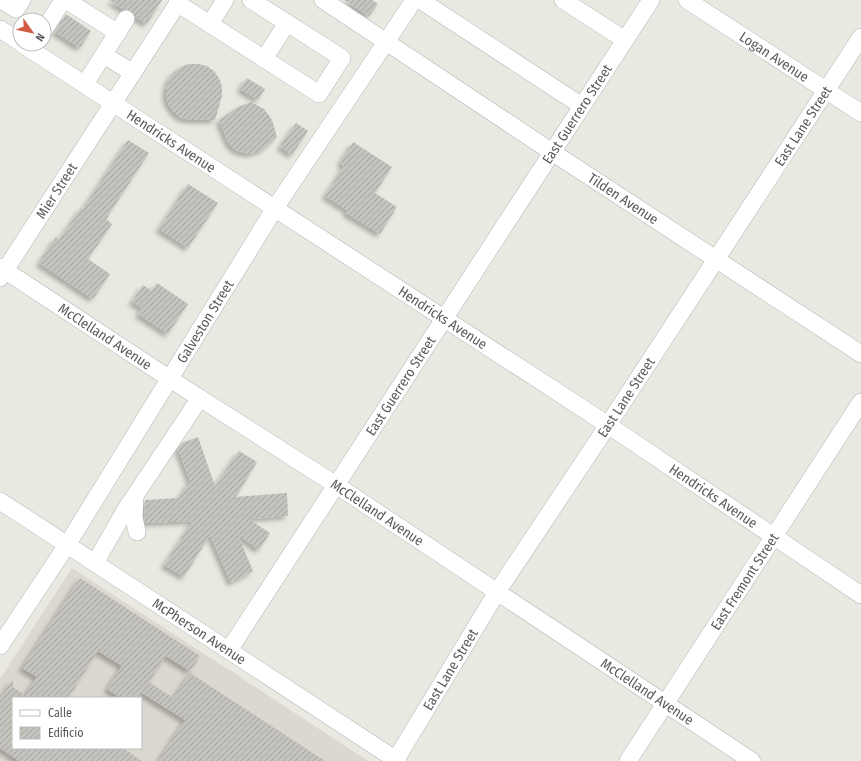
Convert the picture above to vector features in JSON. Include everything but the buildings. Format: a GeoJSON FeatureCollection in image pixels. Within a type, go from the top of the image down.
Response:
{"type":"FeatureCollection","features":[{"type":"Feature","properties":{"kind":"street"},"geometry":{"type":"LineString","coordinates":[[1,0],[16,10],[22,0]]}},
{"type":"Feature","properties":{"kind":"street"},"geometry":{"type":"LineString","coordinates":[[52,18],[64,0],[122,26],[85,84]]}},
{"type":"Feature","properties":{"kind":"street"},"geometry":{"type":"LineString","coordinates":[[210,24],[225,0]]}},
{"type":"Feature","properties":{"kind":"street"},"geometry":{"type":"LineString","coordinates":[[179,2],[210,24],[319,94],[342,58],[251,0]]}},
{"type":"Feature","properties":{"kind":"street","name":"Tilden Avenue"},"geometry":{"type":"LineString","coordinates":[[323,0],[861,354]]}},
{"type":"Feature","properties":{"kind":"street"},"geometry":{"type":"LineString","coordinates":[[562,0],[625,40]]}},
{"type":"Feature","properties":{"kind":"street","name":"East Guerrero Street"},"geometry":{"type":"LineString","coordinates":[[229,650],[651,0]]}},
{"type":"Feature","properties":{"kind":"street","name":"Logan Avenue"},"geometry":{"type":"LineString","coordinates":[[687,0],[861,114]]}},
{"type":"Feature","properties":{"kind":"street"},"geometry":{"type":"LineString","coordinates":[[413,1],[582,106]]}},
{"type":"Feature","properties":{"kind":"street","name":"Galveston Street"},"geometry":{"type":"LineString","coordinates":[[0,646],[67,545],[275,208],[413,1]]}},
{"type":"Feature","properties":{"kind":"street","name":"Mier Street"},"geometry":{"type":"LineString","coordinates":[[2,272],[179,2]]}},
{"type":"Feature","properties":{"kind":"street"},"geometry":{"type":"LineString","coordinates":[[264,59],[287,23]]}},
{"type":"Feature","properties":{"kind":"street","name":"Hendricks Avenue"},"geometry":{"type":"LineString","coordinates":[[0,30],[12,37]]}},
{"type":"Feature","properties":{"kind":"street","name":"East Lane Street"},"geometry":{"type":"LineString","coordinates":[[396,760],[497,592],[608,425],[861,37]]}},
{"type":"Feature","properties":{"kind":"street","name":"Hendricks Avenue"},"geometry":{"type":"LineString","coordinates":[[35,52],[608,425],[861,595]]}},
{"type":"Feature","properties":{"kind":"street"},"geometry":{"type":"LineString","coordinates":[[104,54],[133,72]]}},
{"type":"Feature","properties":{"kind":"street","name":"McClelland Avenue"},"geometry":{"type":"LineString","coordinates":[[2,272],[336,485],[752,761]]}},
{"type":"Feature","properties":{"kind":"street"},"geometry":{"type":"LineString","coordinates":[[95,563],[135,496],[200,398]]}},
{"type":"Feature","properties":{"kind":"street","name":"East Fremont Street"},"geometry":{"type":"LineString","coordinates":[[628,761],[861,402]]}},
{"type":"Feature","properties":{"kind":"street"},"geometry":{"type":"LineString","coordinates":[[135,496],[134,517],[137,532]]}},
{"type":"Feature","properties":{"kind":"street","name":"McPherson Avenue"},"geometry":{"type":"LineString","coordinates":[[0,501],[396,760]]}},
{"type":"Feature","properties":{"kind":"shaded area"},"geometry":{"type":"Polygon","coordinates":[[[72,568],[368,761],[0,761],[0,679],[72,568]]]}}]}
